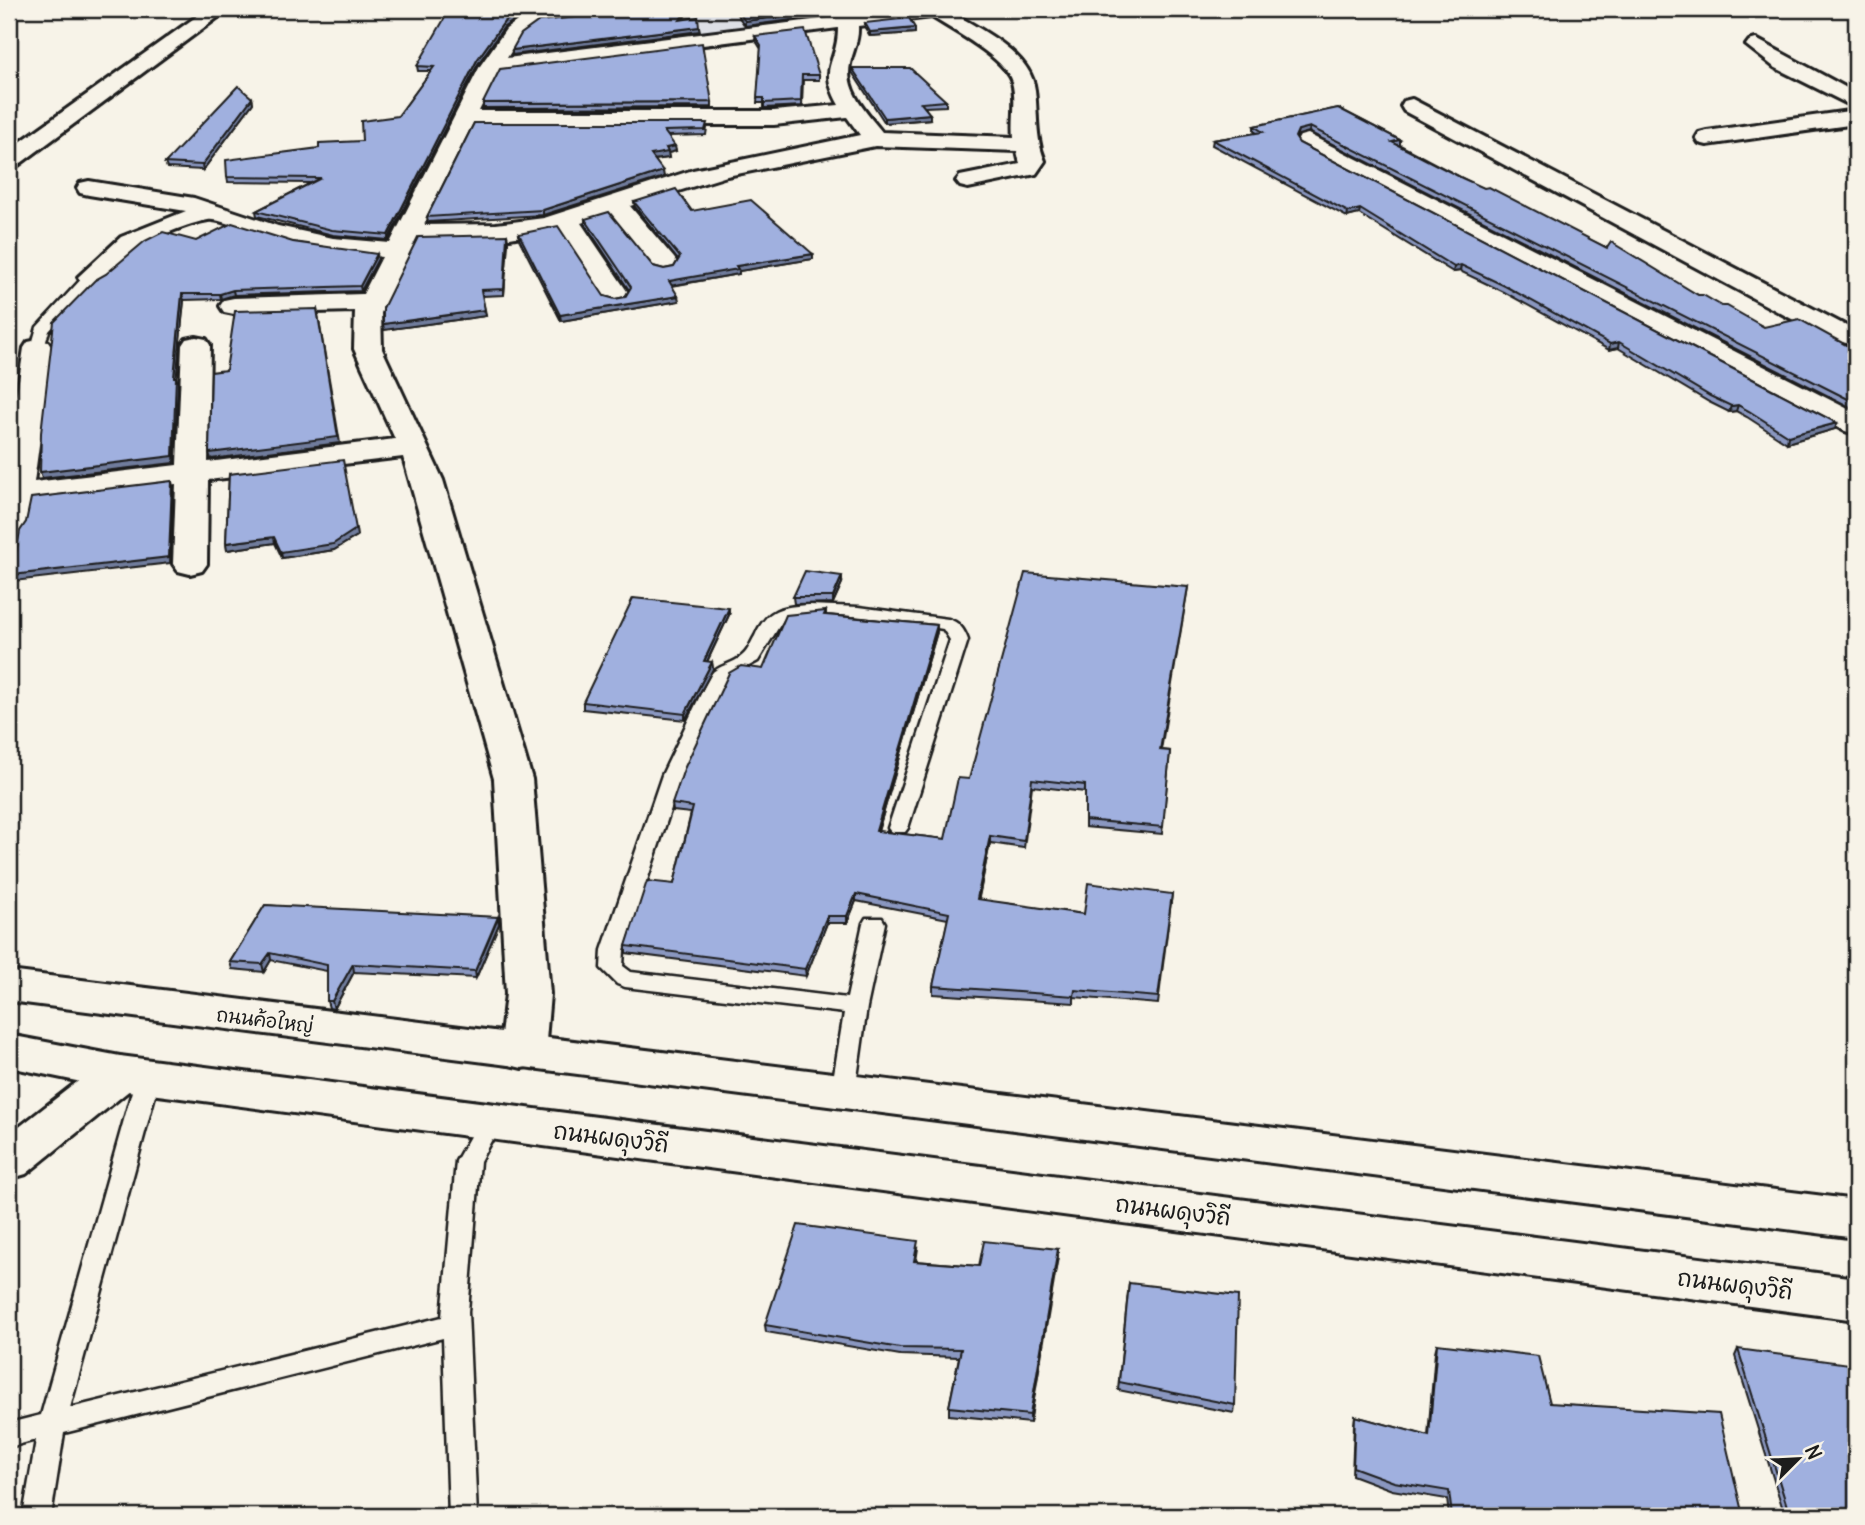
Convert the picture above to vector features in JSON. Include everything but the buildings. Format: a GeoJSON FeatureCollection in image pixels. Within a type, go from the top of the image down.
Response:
{"type":"FeatureCollection","features":[{"type":"Feature","properties":{"kind":"street"},"geometry":{"type":"LineString","coordinates":[[9,136],[185,9]]}},
{"type":"Feature","properties":{"kind":"street"},"geometry":{"type":"LineString","coordinates":[[9,162],[219,9]]}},
{"type":"Feature","properties":{"kind":"street"},"geometry":{"type":"LineString","coordinates":[[545,9],[513,33],[491,66],[367,313],[368,349],[414,446],[427,480],[513,779],[528,994],[522,1052],[1856,1219]]}},
{"type":"Feature","properties":{"kind":"street"},"geometry":{"type":"LineString","coordinates":[[491,66],[941,10],[1012,62],[1023,79],[1025,144],[1033,161],[1028,169],[968,181]]}},
{"type":"Feature","properties":{"kind":"street"},"geometry":{"type":"LineString","coordinates":[[848,22],[850,44],[839,67],[840,88],[875,139]]}},
{"type":"Feature","properties":{"kind":"street"},"geometry":{"type":"LineString","coordinates":[[1756,45],[1781,63],[1856,102]]}},
{"type":"Feature","properties":{"kind":"street"},"geometry":{"type":"LineString","coordinates":[[1412,106],[1856,342]]}},
{"type":"Feature","properties":{"kind":"street"},"geometry":{"type":"LineString","coordinates":[[464,118],[774,118],[855,110]]}},
{"type":"Feature","properties":{"kind":"street"},"geometry":{"type":"LineString","coordinates":[[1707,138],[1856,117]]}},
{"type":"Feature","properties":{"kind":"street"},"geometry":{"type":"LineString","coordinates":[[89,188],[194,205],[271,232],[332,246],[496,232],[565,220],[748,163],[875,139],[1025,144]]}},
{"type":"Feature","properties":{"kind":"street"},"geometry":{"type":"LineString","coordinates":[[1308,141],[1856,425]]}},
{"type":"Feature","properties":{"kind":"street"},"geometry":{"type":"LineString","coordinates":[[614,203],[665,264]]}},
{"type":"Feature","properties":{"kind":"street"},"geometry":{"type":"LineString","coordinates":[[92,277],[130,242],[176,222],[215,211]]}},
{"type":"Feature","properties":{"kind":"street"},"geometry":{"type":"LineString","coordinates":[[565,220],[616,294]]}},
{"type":"Feature","properties":{"kind":"street"},"geometry":{"type":"LineString","coordinates":[[234,306],[373,302]]}},
{"type":"Feature","properties":{"kind":"street"},"geometry":{"type":"LineString","coordinates":[[190,564],[196,345]]}},
{"type":"Feature","properties":{"kind":"street"},"geometry":{"type":"LineString","coordinates":[[9,528],[17,494],[38,348]]}},
{"type":"Feature","properties":{"kind":"street"},"geometry":{"type":"LineString","coordinates":[[17,494],[414,446]]}},
{"type":"Feature","properties":{"kind":"street","name":"ถนนค้อใหญ่"},"geometry":{"type":"LineString","coordinates":[[9,986],[522,1052]]}},
{"type":"Feature","properties":{"kind":"street"},"geometry":{"type":"LineString","coordinates":[[9,1051],[134,1075],[490,1121]]}},
{"type":"Feature","properties":{"kind":"street"},"geometry":{"type":"LineString","coordinates":[[9,1161],[134,1075]]}},
{"type":"Feature","properties":{"kind":"street","name":"ถนนผดุงวิถี"},"geometry":{"type":"LineString","coordinates":[[490,1121],[1856,1299]]}},
{"type":"Feature","properties":{"kind":"lane"},"geometry":{"type":"LineString","coordinates":[[38,348],[42,330],[92,277]]}},
{"type":"Feature","properties":{"kind":"lane"},"geometry":{"type":"LineString","coordinates":[[856,1007],[625,979],[612,968],[613,950],[672,775],[719,675],[724,670],[751,659],[772,621],[780,615],[808,609],[948,624],[956,631],[959,640],[898,828]]}},
{"type":"Feature","properties":{"kind":"lane"},"geometry":{"type":"LineString","coordinates":[[843,1092],[856,1007],[874,923]]}},
{"type":"Feature","properties":{"kind":"lane"},"geometry":{"type":"LineString","coordinates":[[37,1516],[52,1425],[134,1075]]}},
{"type":"Feature","properties":{"kind":"lane"},"geometry":{"type":"LineString","coordinates":[[463,1516],[456,1324],[468,1160],[490,1121]]}},
{"type":"Feature","properties":{"kind":"lane"},"geometry":{"type":"LineString","coordinates":[[9,1435],[456,1324]]}},
{"type":"Feature","properties":{"kind":"shaded area"},"geometry":{"type":"Polygon","coordinates":[[[682,9],[907,9],[703,36],[682,9]]]}}]}
